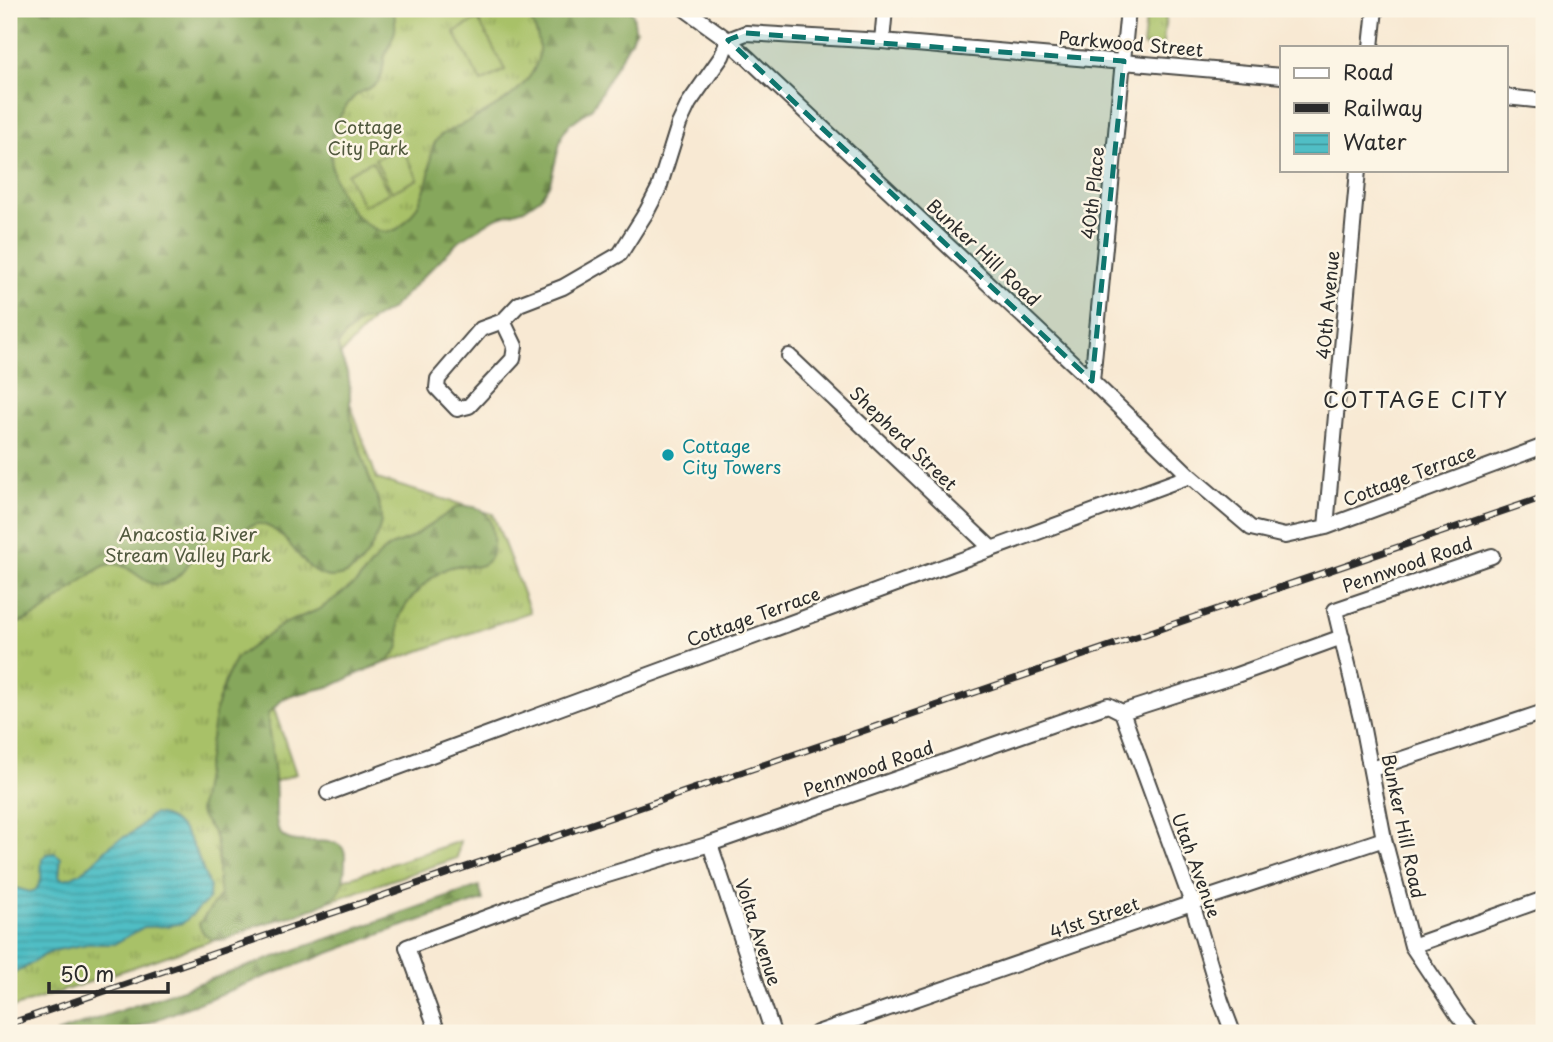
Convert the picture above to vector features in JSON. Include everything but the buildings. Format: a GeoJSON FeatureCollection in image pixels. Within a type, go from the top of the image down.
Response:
{"type":"FeatureCollection","features":[{"type":"Feature","properties":{"kind":"street","name":"Bunker Hill Road"},"geometry":{"type":"LineString","coordinates":[[685,9],[727,40],[1190,476],[1251,528],[1285,536]]}},
{"type":"Feature","properties":{"kind":"street"},"geometry":{"type":"LineString","coordinates":[[882,41],[885,9]]}},
{"type":"Feature","properties":{"kind":"street","name":"40th Place"},"geometry":{"type":"LineString","coordinates":[[1092,381],[1128,9]]}},
{"type":"Feature","properties":{"kind":"street"},"geometry":{"type":"LineString","coordinates":[[1371,46],[1375,9]]}},
{"type":"Feature","properties":{"kind":"street","name":"Parkwood Street"},"geometry":{"type":"LineString","coordinates":[[727,40],[746,33],[882,41],[1280,76]]}},
{"type":"Feature","properties":{"kind":"street"},"geometry":{"type":"LineString","coordinates":[[503,321],[515,346],[513,359],[470,406],[457,409],[437,388],[438,379],[481,329],[503,321],[519,303],[563,287],[620,254],[648,211],[659,188],[689,103],[722,56],[727,40]]}},
{"type":"Feature","properties":{"kind":"street"},"geometry":{"type":"LineString","coordinates":[[1508,97],[1544,101]]}},
{"type":"Feature","properties":{"kind":"street","name":"40th Avenue"},"geometry":{"type":"LineString","coordinates":[[1326,527],[1358,172]]}},
{"type":"Feature","properties":{"kind":"street","name":"Shepherd Street"},"geometry":{"type":"LineString","coordinates":[[789,356],[992,548]]}},
{"type":"Feature","properties":{"kind":"street","name":"Cottage Terrace"},"geometry":{"type":"LineString","coordinates":[[1285,536],[1326,527],[1544,446]]}},
{"type":"Feature","properties":{"kind":"street","name":"Cottage Terrace"},"geometry":{"type":"LineString","coordinates":[[328,793],[1190,476]]}},
{"type":"Feature","properties":{"kind":"street","name":"Pennwood Road"},"geometry":{"type":"LineString","coordinates":[[1335,610],[1492,556]]}},
{"type":"Feature","properties":{"kind":"street","name":"Bunker Hill Road"},"geometry":{"type":"LineString","coordinates":[[1335,610],[1372,769],[1384,839],[1412,946],[1473,1033]]}},
{"type":"Feature","properties":{"kind":"street","name":"Pennwood Road"},"geometry":{"type":"LineString","coordinates":[[438,1033],[407,947],[568,887],[710,844],[1108,705],[1122,712],[1342,637]]}},
{"type":"Feature","properties":{"kind":"street","name":"Utah Avenue"},"geometry":{"type":"LineString","coordinates":[[1122,712],[1192,903],[1233,1033]]}},
{"type":"Feature","properties":{"kind":"street"},"geometry":{"type":"LineString","coordinates":[[1372,769],[1544,712]]}},
{"type":"Feature","properties":{"kind":"street","name":"41st Street"},"geometry":{"type":"LineString","coordinates":[[817,1033],[1384,839]]}},
{"type":"Feature","properties":{"kind":"street","name":"Volta Avenue"},"geometry":{"type":"LineString","coordinates":[[710,844],[773,1033]]}},
{"type":"Feature","properties":{"kind":"street"},"geometry":{"type":"LineString","coordinates":[[1412,946],[1544,899]]}},
{"type":"Feature","properties":{"kind":"highlighted area"},"geometry":{"type":"Polygon","coordinates":[[[746,33],[1124,61],[1092,381],[728,40],[746,33]]]}},
{"type":"Feature","properties":{"kind":"green space","name":"Anacostia River Stream Valley Park"},"geometry":{"type":"Polygon","coordinates":[[[9,9],[600,9],[637,30],[335,361],[377,479],[493,514],[530,612],[272,703],[296,774],[240,795],[277,902],[460,841],[457,858],[9,1009],[9,9]]]}},
{"type":"Feature","properties":{"kind":"green space"},"geometry":{"type":"Polygon","coordinates":[[[9,9],[394,9],[395,30],[379,81],[356,95],[343,112],[332,142],[331,159],[339,191],[348,205],[367,225],[387,232],[397,229],[409,218],[422,197],[429,174],[432,149],[441,135],[490,110],[521,87],[532,73],[538,57],[538,39],[524,9],[630,9],[635,28],[631,40],[592,108],[570,124],[562,135],[550,183],[540,198],[524,209],[496,218],[460,240],[390,310],[374,319],[361,321],[338,345],[349,380],[353,430],[381,511],[378,533],[369,552],[350,572],[332,577],[320,574],[310,568],[273,529],[255,524],[237,532],[221,532],[209,536],[181,573],[165,584],[151,583],[126,568],[109,564],[41,612],[20,623],[9,625],[9,9]]]}},
{"type":"Feature","properties":{"kind":"green space"},"geometry":{"type":"Polygon","coordinates":[[[1147,9],[1167,9],[1162,50],[1143,46],[1147,9]]]}},
{"type":"Feature","properties":{"kind":"green space"},"geometry":{"type":"Polygon","coordinates":[[[478,19],[505,70],[481,82],[454,32],[478,19]]]}},
{"type":"Feature","properties":{"kind":"green space"},"geometry":{"type":"Polygon","coordinates":[[[401,146],[418,179],[392,192],[375,159],[401,146]]]}},
{"type":"Feature","properties":{"kind":"green space"},"geometry":{"type":"Polygon","coordinates":[[[372,161],[389,193],[363,206],[347,174],[372,161]]]}},
{"type":"Feature","properties":{"kind":"green space"},"geometry":{"type":"Polygon","coordinates":[[[457,507],[481,510],[491,523],[493,545],[487,562],[476,567],[448,568],[422,587],[402,613],[399,620],[400,642],[390,659],[332,686],[285,697],[268,714],[279,830],[289,839],[330,842],[343,849],[344,872],[339,891],[319,906],[253,927],[227,939],[214,940],[208,937],[199,924],[220,895],[218,853],[215,836],[199,812],[216,708],[235,659],[283,624],[320,609],[357,582],[382,552],[409,539],[457,507]]]}},
{"type":"Feature","properties":{"kind":"green space"},"geometry":{"type":"Polygon","coordinates":[[[479,886],[483,900],[394,929],[123,1033],[56,1033],[479,886]]]}},
{"type":"Feature","properties":{"kind":"water"},"geometry":{"type":"Polygon","coordinates":[[[153,814],[166,817],[184,831],[210,887],[208,900],[183,923],[144,927],[114,944],[87,944],[57,950],[9,974],[9,886],[30,892],[36,890],[41,880],[42,859],[47,854],[55,853],[61,858],[59,876],[62,879],[77,875],[112,844],[134,831],[153,814]]]}},
{"type":"Feature","properties":{"kind":"railway"},"geometry":{"type":"LineString","coordinates":[[9,1024],[1544,497]]}},
{"type":"Feature","properties":{"kind":"place","name":"Cottage City Towers"},"geometry":{"type":"Point","coordinates":[668,455]}},
{"type":"Feature","properties":{"kind":"district","name":"COTTAGE CITY"},"geometry":{"type":"Point","coordinates":[1416,399]}},
{"type":"Feature","properties":{"kind":"park label","name":"Cottage City Park"},"geometry":{"type":"Point","coordinates":[368,136]}}]}
